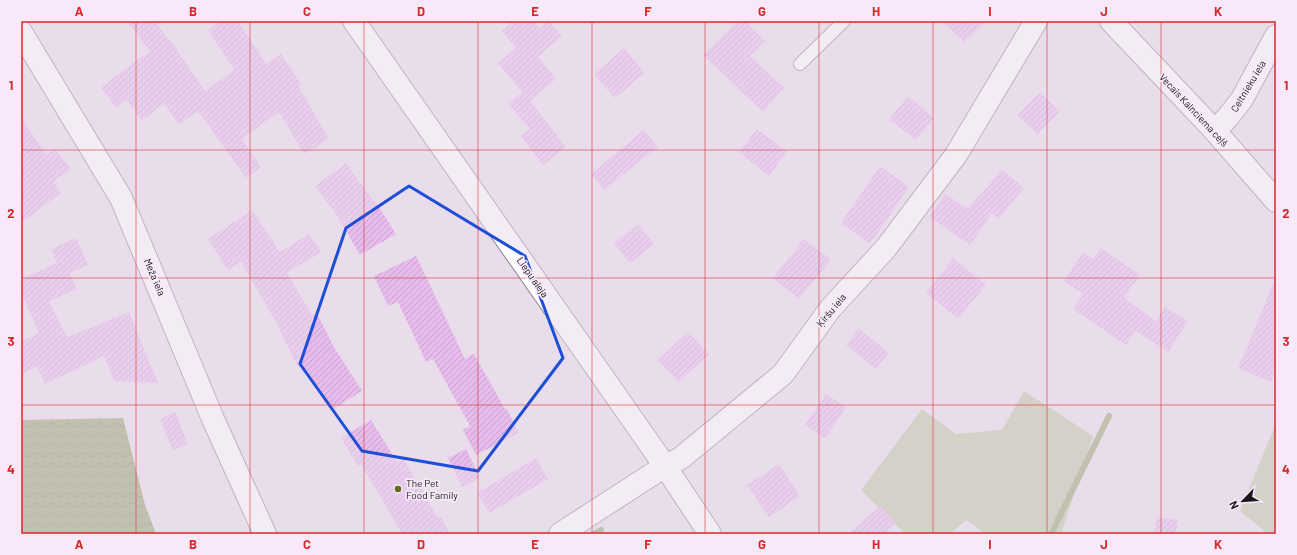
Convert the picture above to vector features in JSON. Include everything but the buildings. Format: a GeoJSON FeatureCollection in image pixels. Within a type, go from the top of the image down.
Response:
{"type":"FeatureCollection","features":[{"type":"Feature","properties":{"kind":"street","name":"Liepu aleja"},"geometry":{"type":"LineString","coordinates":[[354,21],[665,466],[710,534]]}},
{"type":"Feature","properties":{"kind":"street","name":"Ķiršu iela"},"geometry":{"type":"LineString","coordinates":[[560,534],[665,466],[681,458],[783,374],[830,309],[886,248],[956,155],[1036,21]]}},
{"type":"Feature","properties":{"kind":"street","name":"Vecais Kalnciema ceļš"},"geometry":{"type":"LineString","coordinates":[[1111,21],[1276,201]]}},
{"type":"Feature","properties":{"kind":"street","name":"Meža iela"},"geometry":{"type":"LineString","coordinates":[[21,32],[121,198],[213,419],[265,534]]}},
{"type":"Feature","properties":{"kind":"street","name":"Celtnieku iela"},"geometry":{"type":"LineString","coordinates":[[1214,132],[1228,118],[1242,99],[1276,36]]}},
{"type":"Feature","properties":{"kind":"lane"},"geometry":{"type":"LineString","coordinates":[[800,64],[844,21]]}},
{"type":"Feature","properties":{"kind":"highlighted area"},"geometry":{"type":"Polygon","coordinates":[[[409,186],[525,256],[563,358],[478,471],[362,451],[300,364],[346,228],[409,186]]]}},
{"type":"Feature","properties":{"kind":"shaded area"},"geometry":{"type":"Polygon","coordinates":[[[1024,391],[1093,436],[1061,534],[986,534],[966,520],[950,534],[905,534],[861,490],[922,409],[956,434],[1002,430],[1024,391]]]}},
{"type":"Feature","properties":{"kind":"shaded area"},"geometry":{"type":"Polygon","coordinates":[[[1276,423],[1276,534],[1268,534],[1240,511],[1276,423]]]}},
{"type":"Feature","properties":{"kind":"water"},"geometry":{"type":"Polygon","coordinates":[[[123,418],[145,505],[156,534],[21,534],[21,420],[123,418]]]}},
{"type":"Feature","properties":{"kind":"waterway"},"geometry":{"type":"LineString","coordinates":[[1051,534],[1109,416]]}},
{"type":"Feature","properties":{"kind":"waterway"},"geometry":{"type":"LineString","coordinates":[[594,534],[601,530]]}},
{"type":"Feature","properties":{"kind":"place","name":"The Pet Food Family"},"geometry":{"type":"Point","coordinates":[398,489]}}]}
